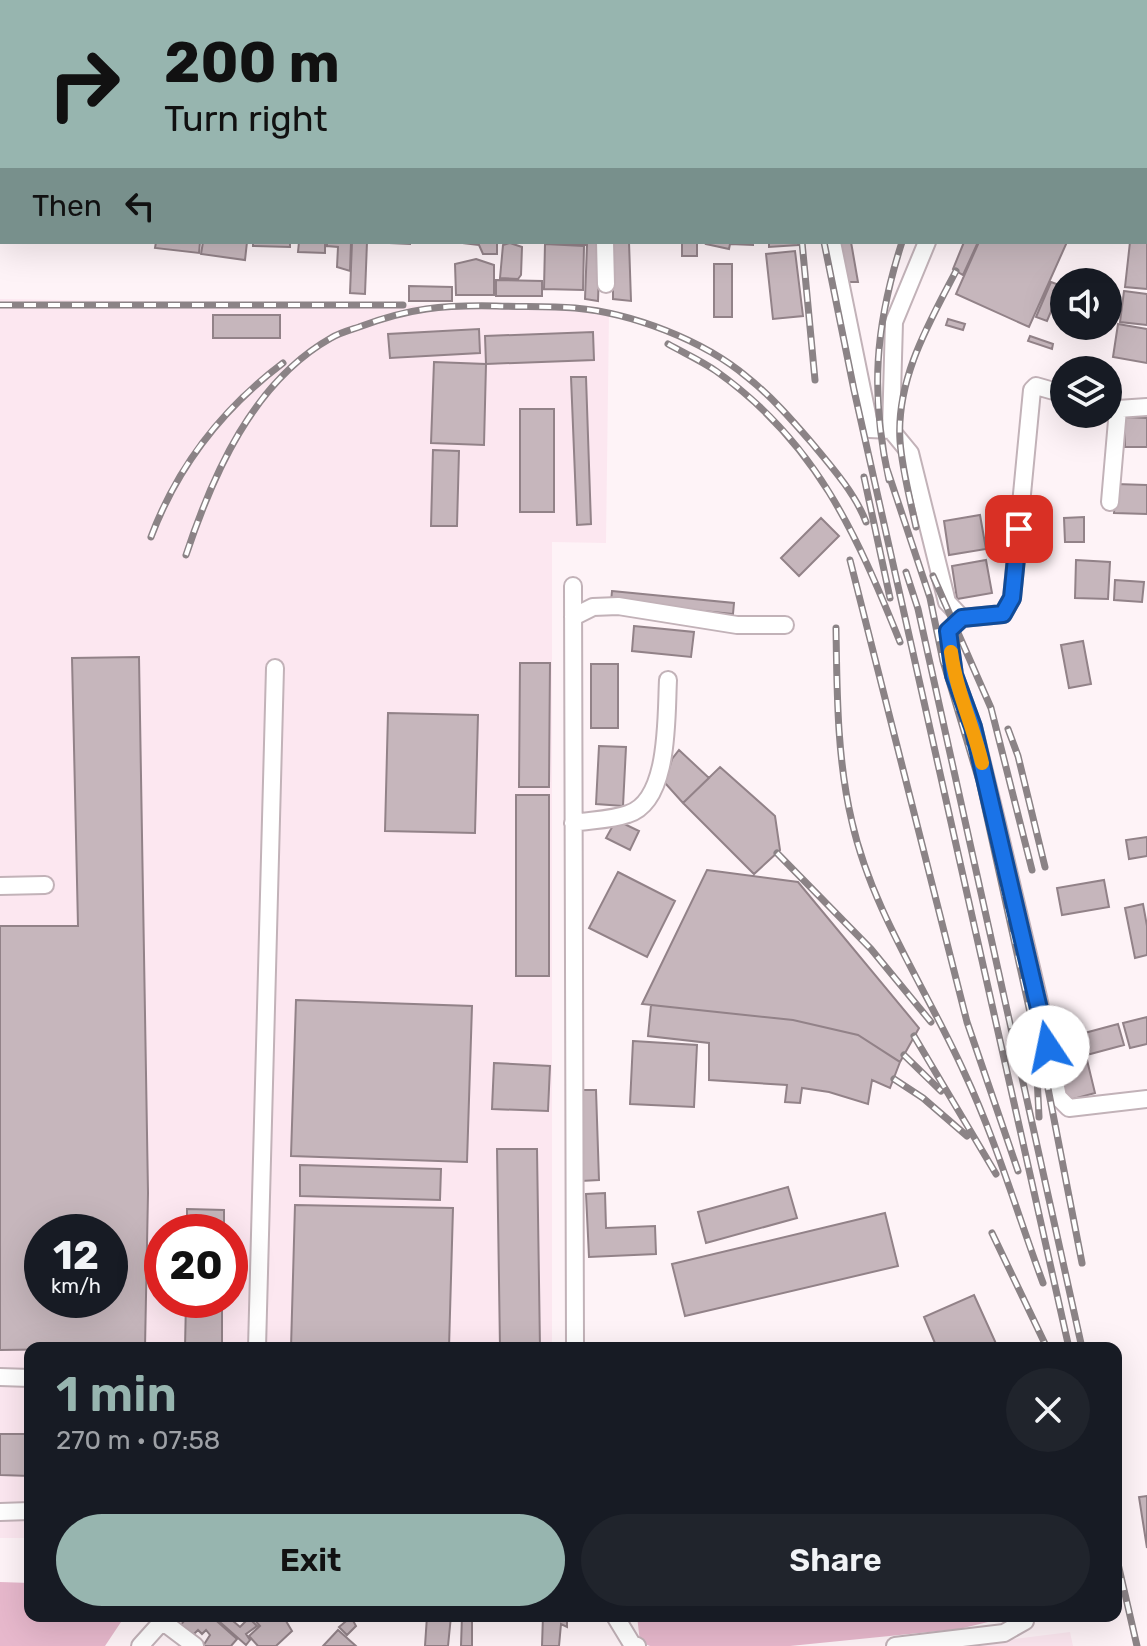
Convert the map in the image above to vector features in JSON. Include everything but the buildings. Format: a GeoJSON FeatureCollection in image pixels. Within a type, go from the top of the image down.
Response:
{"type":"FeatureCollection","features":[{"type":"Feature","properties":{"kind":"street"},"geometry":{"type":"LineString","coordinates":[[605,244],[606,284]]}},
{"type":"Feature","properties":{"kind":"street"},"geometry":{"type":"LineString","coordinates":[[832,244],[870,429],[891,430]]}},
{"type":"Feature","properties":{"kind":"street"},"geometry":{"type":"LineString","coordinates":[[926,244],[894,322],[891,430],[910,453],[947,602],[962,618]]}},
{"type":"Feature","properties":{"kind":"street"},"geometry":{"type":"LineString","coordinates":[[1050,390],[1036,386],[1032,390],[1012,598],[1003,614],[962,618],[948,631],[954,675],[973,727],[991,796],[1058,1097],[1069,1108],[1147,1099]]}},
{"type":"Feature","properties":{"kind":"street"},"geometry":{"type":"LineString","coordinates":[[1122,408],[1147,407]]}},
{"type":"Feature","properties":{"kind":"street"},"geometry":{"type":"LineString","coordinates":[[1110,502],[1112,428]]}},
{"type":"Feature","properties":{"kind":"street"},"geometry":{"type":"LineString","coordinates":[[573,586],[575,1342]]}},
{"type":"Feature","properties":{"kind":"street"},"geometry":{"type":"LineString","coordinates":[[573,617],[593,607],[618,606],[737,625],[785,625]]}},
{"type":"Feature","properties":{"kind":"street"},"geometry":{"type":"LineString","coordinates":[[257,1342],[275,668]]}},
{"type":"Feature","properties":{"kind":"street"},"geometry":{"type":"LineString","coordinates":[[573,823],[630,814],[648,802],[657,784],[664,743],[668,680]]}},
{"type":"Feature","properties":{"kind":"street"},"geometry":{"type":"LineString","coordinates":[[0,886],[45,885]]}},
{"type":"Feature","properties":{"kind":"street"},"geometry":{"type":"LineString","coordinates":[[0,1377],[24,1378]]}},
{"type":"Feature","properties":{"kind":"street"},"geometry":{"type":"LineString","coordinates":[[0,1512],[24,1511]]}},
{"type":"Feature","properties":{"kind":"street"},"geometry":{"type":"LineString","coordinates":[[140,1646],[162,1622]]}},
{"type":"Feature","properties":{"kind":"street"},"geometry":{"type":"LineString","coordinates":[[168,1622],[195,1646]]}},
{"type":"Feature","properties":{"kind":"street"},"geometry":{"type":"LineString","coordinates":[[619,1622],[637,1646]]}},
{"type":"Feature","properties":{"kind":"street"},"geometry":{"type":"LineString","coordinates":[[895,1646],[1004,1633],[1023,1622]]}},
{"type":"Feature","properties":{"kind":"shaded area"},"geometry":{"type":"Polygon","coordinates":[[[0,299],[575,308],[609,314],[606,543],[552,542],[552,1342],[24,1342],[24,1538],[0,1538],[0,299]]]}},
{"type":"Feature","properties":{"kind":"shaded area"},"geometry":{"type":"Polygon","coordinates":[[[0,1582],[24,1583],[24,1622],[121,1622],[105,1646],[0,1646],[0,1582]]]}},
{"type":"Feature","properties":{"kind":"shaded area"},"geometry":{"type":"Polygon","coordinates":[[[638,1622],[988,1622],[959,1629],[790,1646],[650,1646],[640,1642],[638,1622]]]}},
{"type":"Feature","properties":{"kind":"shaded area"},"geometry":{"type":"Polygon","coordinates":[[[1070,1632],[1073,1646],[956,1646],[1070,1632]]]}},
{"type":"Feature","properties":{"kind":"railway"},"geometry":{"type":"LineString","coordinates":[[802,244],[815,380]]}},
{"type":"Feature","properties":{"kind":"railway"},"geometry":{"type":"LineString","coordinates":[[824,244],[854,390],[1068,1342]]}},
{"type":"Feature","properties":{"kind":"railway"},"geometry":{"type":"LineString","coordinates":[[889,480],[879,418],[878,360],[886,303],[901,244]]}},
{"type":"Feature","properties":{"kind":"railway"},"geometry":{"type":"LineString","coordinates":[[916,527],[901,452],[903,396],[916,352],[956,271]]}},
{"type":"Feature","properties":{"kind":"railway"},"geometry":{"type":"LineString","coordinates":[[0,305],[403,305]]}},
{"type":"Feature","properties":{"kind":"railway"},"geometry":{"type":"LineString","coordinates":[[186,555],[209,493],[239,433],[279,379],[303,357],[334,336],[377,321],[426,309],[459,306],[555,307],[597,311],[666,330],[710,351],[747,377],[788,416],[842,480],[866,522]]}},
{"type":"Feature","properties":{"kind":"railway"},"geometry":{"type":"LineString","coordinates":[[668,344],[711,367],[751,399],[807,459],[849,527],[900,642]]}},
{"type":"Feature","properties":{"kind":"railway"},"geometry":{"type":"LineString","coordinates":[[151,537],[174,486],[204,440],[240,399],[283,363]]}},
{"type":"Feature","properties":{"kind":"railway"},"geometry":{"type":"LineString","coordinates":[[887,469],[930,598],[943,661],[979,781],[1035,1035],[1039,1117]]}},
{"type":"Feature","properties":{"kind":"railway"},"geometry":{"type":"LineString","coordinates":[[864,477],[890,598]]}},
{"type":"Feature","properties":{"kind":"railway"},"geometry":{"type":"LineString","coordinates":[[850,560],[967,1022],[1018,1171]]}},
{"type":"Feature","properties":{"kind":"railway"},"geometry":{"type":"LineString","coordinates":[[906,572],[918,609],[1081,1342]]}},
{"type":"Feature","properties":{"kind":"railway"},"geometry":{"type":"LineString","coordinates":[[933,576],[991,708],[1032,870]]}},
{"type":"Feature","properties":{"kind":"railway"},"geometry":{"type":"LineString","coordinates":[[836,628],[841,750],[847,798],[861,855],[886,919],[976,1098],[1043,1283]]}},
{"type":"Feature","properties":{"kind":"railway"},"geometry":{"type":"LineString","coordinates":[[1008,729],[1018,756],[1045,867]]}},
{"type":"Feature","properties":{"kind":"railway"},"geometry":{"type":"LineString","coordinates":[[777,853],[871,949],[931,1022]]}},
{"type":"Feature","properties":{"kind":"railway"},"geometry":{"type":"LineString","coordinates":[[914,1036],[996,1174]]}},
{"type":"Feature","properties":{"kind":"railway"},"geometry":{"type":"LineString","coordinates":[[904,1055],[941,1091]]}},
{"type":"Feature","properties":{"kind":"railway"},"geometry":{"type":"LineString","coordinates":[[1046,1078],[1082,1263]]}},
{"type":"Feature","properties":{"kind":"railway"},"geometry":{"type":"LineString","coordinates":[[894,1079],[923,1098],[967,1136]]}},
{"type":"Feature","properties":{"kind":"railway"},"geometry":{"type":"LineString","coordinates":[[992,1233],[1044,1342]]}},
{"type":"Feature","properties":{"kind":"railway"},"geometry":{"type":"LineString","coordinates":[[1122,1581],[1137,1646]]}},
{"type":"Feature","properties":{"kind":"slow traffic"},"geometry":{"type":"LineString","coordinates":[[951,652],[954,675],[982,763]]}},
{"type":"Feature","properties":{"kind":"route"},"geometry":{"type":"LineString","coordinates":[[1019,529],[1012,598],[1003,614],[962,618],[948,631],[954,675],[973,727],[1048,1047]]}}]}
